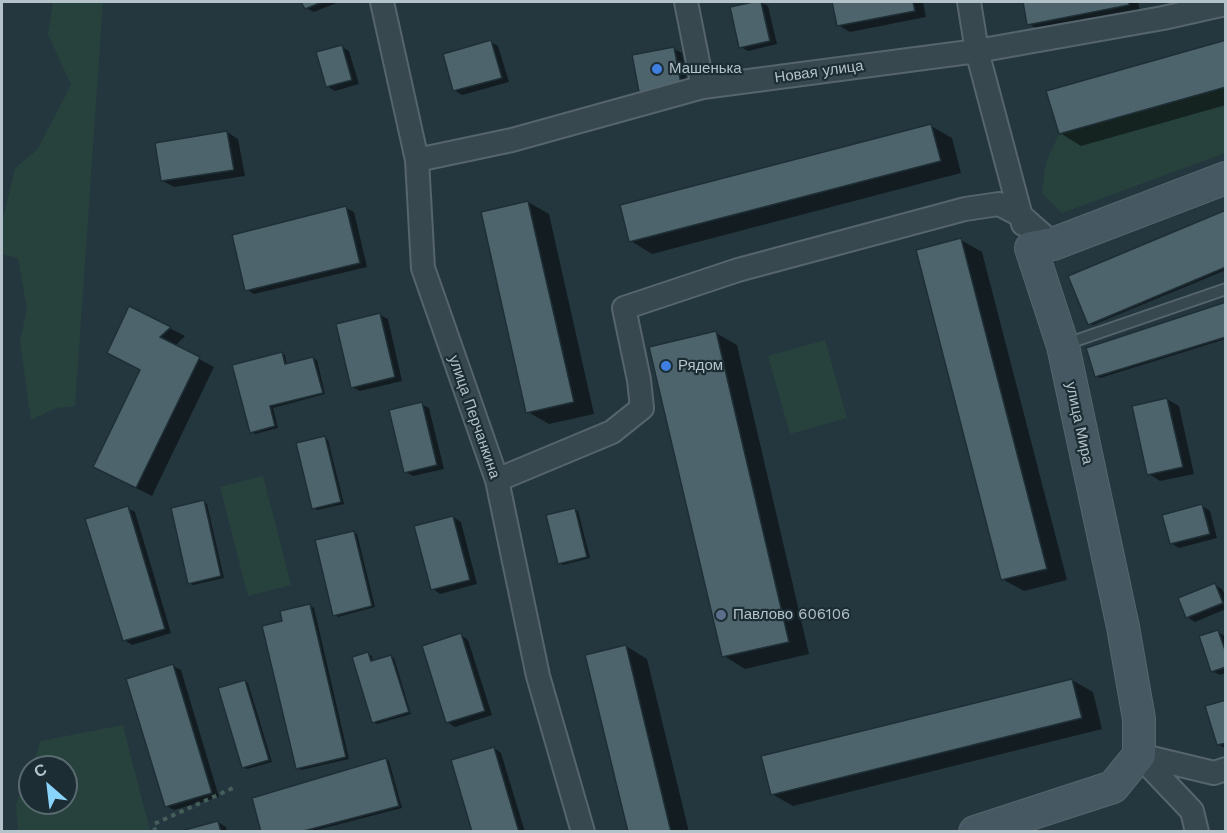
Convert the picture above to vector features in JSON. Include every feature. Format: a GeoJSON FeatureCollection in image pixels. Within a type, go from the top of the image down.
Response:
{"type":"FeatureCollection","features":[{"type":"Feature","properties":{"kind":"street","name":"улица Перчанкина"},"geometry":{"type":"LineString","coordinates":[[382,2],[417,160],[423,268],[497,480],[538,676],[583,831]]}},
{"type":"Feature","properties":{"kind":"street"},"geometry":{"type":"LineString","coordinates":[[686,2],[703,87]]}},
{"type":"Feature","properties":{"kind":"street","name":"улица Мира"},"geometry":{"type":"LineString","coordinates":[[969,2],[977,51],[1020,215],[1042,246],[1123,627],[1139,719],[1139,755]]}},
{"type":"Feature","properties":{"kind":"street","name":"Новая улица"},"geometry":{"type":"LineString","coordinates":[[417,160],[512,140],[703,87],[977,51],[1163,18],[1226,4]]}},
{"type":"Feature","properties":{"kind":"street"},"geometry":{"type":"LineString","coordinates":[[1042,246],[1226,178]]}},
{"type":"Feature","properties":{"kind":"street"},"geometry":{"type":"LineString","coordinates":[[497,480],[612,432],[642,408],[639,380],[624,308],[738,270],[965,209],[999,204],[1020,215]]}},
{"type":"Feature","properties":{"kind":"street"},"geometry":{"type":"LineString","coordinates":[[1139,755],[1214,773],[1226,769]]}},
{"type":"Feature","properties":{"kind":"street"},"geometry":{"type":"LineString","coordinates":[[975,831],[1113,787],[1139,755]]}},
{"type":"Feature","properties":{"kind":"street"},"geometry":{"type":"LineString","coordinates":[[1139,755],[1192,811],[1197,831]]}},
{"type":"Feature","properties":{"kind":"lane"},"geometry":{"type":"LineString","coordinates":[[1063,346],[1226,289]]}},
{"type":"Feature","properties":{"kind":"path"},"geometry":{"type":"LineString","coordinates":[[155,831],[154,824],[233,788]]}},
{"type":"Feature","properties":{"kind":"green space"},"geometry":{"type":"Polygon","coordinates":[[[53,2],[103,2],[75,406],[56,408],[31,420],[20,341],[27,309],[18,258],[2,254],[2,223],[15,168],[37,150],[71,85],[48,34],[53,2]]]}},
{"type":"Feature","properties":{"kind":"green space"},"geometry":{"type":"Polygon","coordinates":[[[1225,87],[1225,153],[1062,213],[1042,193],[1046,162],[1059,134],[1225,87]]]}},
{"type":"Feature","properties":{"kind":"green space"},"geometry":{"type":"Polygon","coordinates":[[[825,340],[847,418],[790,434],[768,356],[825,340]]]}},
{"type":"Feature","properties":{"kind":"green space"},"geometry":{"type":"Polygon","coordinates":[[[263,476],[291,585],[248,596],[220,487],[263,476]]]}},
{"type":"Feature","properties":{"kind":"green space"},"geometry":{"type":"Polygon","coordinates":[[[123,725],[150,831],[18,831],[16,804],[18,799],[18,815],[78,815],[78,755],[36,755],[41,741],[123,725]]]}},
{"type":"Feature","properties":{"kind":"building"},"geometry":{"type":"Polygon","coordinates":[[[301,2],[322,2],[305,9],[301,2]]]}},
{"type":"Feature","properties":{"kind":"building"},"geometry":{"type":"Polygon","coordinates":[[[761,2],[770,41],[739,48],[730,7],[761,2]]]}},
{"type":"Feature","properties":{"kind":"building"},"geometry":{"type":"Polygon","coordinates":[[[832,2],[913,2],[915,11],[837,26],[832,2]]]}},
{"type":"Feature","properties":{"kind":"building"},"geometry":{"type":"Polygon","coordinates":[[[1023,2],[1129,2],[1129,5],[1027,25],[1023,2]]]}},
{"type":"Feature","properties":{"kind":"building"},"geometry":{"type":"Polygon","coordinates":[[[491,40],[502,78],[453,91],[443,54],[491,40]]]}},
{"type":"Feature","properties":{"kind":"building"},"geometry":{"type":"Polygon","coordinates":[[[1226,40],[1226,87],[1059,134],[1046,91],[1226,40]]]}},
{"type":"Feature","properties":{"kind":"building"},"geometry":{"type":"Polygon","coordinates":[[[342,45],[352,80],[326,87],[316,52],[342,45]]]}},
{"type":"Feature","properties":{"kind":"building","name":"Машенька"},"geometry":{"type":"Polygon","coordinates":[[[674,47],[681,84],[639,92],[632,55],[674,47]]]}},
{"type":"Feature","properties":{"kind":"building"},"geometry":{"type":"Polygon","coordinates":[[[931,124],[941,161],[629,242],[620,205],[931,124]]]}},
{"type":"Feature","properties":{"kind":"building"},"geometry":{"type":"Polygon","coordinates":[[[227,131],[234,170],[161,181],[155,143],[227,131]]]}},
{"type":"Feature","properties":{"kind":"building"},"geometry":{"type":"Polygon","coordinates":[[[528,201],[574,402],[526,413],[481,212],[528,201]]]}},
{"type":"Feature","properties":{"kind":"building"},"geometry":{"type":"Polygon","coordinates":[[[346,206],[360,263],[245,291],[232,235],[346,206]]]}},
{"type":"Feature","properties":{"kind":"building"},"geometry":{"type":"Polygon","coordinates":[[[1226,210],[1226,267],[1088,325],[1068,276],[1226,210]]]}},
{"type":"Feature","properties":{"kind":"building"},"geometry":{"type":"Polygon","coordinates":[[[961,238],[1047,569],[1001,580],[916,250],[961,238]]]}},
{"type":"Feature","properties":{"kind":"building"},"geometry":{"type":"Polygon","coordinates":[[[1226,302],[1226,337],[1095,377],[1086,348],[1226,302]]]}},
{"type":"Feature","properties":{"kind":"building"},"geometry":{"type":"Polygon","coordinates":[[[129,306],[171,327],[160,337],[200,357],[136,488],[93,467],[140,370],[107,353],[129,306]]]}},
{"type":"Feature","properties":{"kind":"building"},"geometry":{"type":"Polygon","coordinates":[[[380,313],[395,377],[351,388],[336,324],[380,313]]]}},
{"type":"Feature","properties":{"kind":"building"},"geometry":{"type":"Polygon","coordinates":[[[716,331],[789,642],[722,657],[649,347],[716,331]]]}},
{"type":"Feature","properties":{"kind":"building"},"geometry":{"type":"Polygon","coordinates":[[[282,352],[285,364],[313,357],[323,393],[270,406],[275,426],[250,433],[232,365],[282,352]]]}},
{"type":"Feature","properties":{"kind":"building"},"geometry":{"type":"Polygon","coordinates":[[[1167,398],[1183,467],[1147,475],[1132,406],[1167,398]]]}},
{"type":"Feature","properties":{"kind":"building"},"geometry":{"type":"Polygon","coordinates":[[[422,402],[437,465],[404,473],[389,410],[422,402]]]}},
{"type":"Feature","properties":{"kind":"building"},"geometry":{"type":"Polygon","coordinates":[[[325,436],[341,502],[312,509],[296,443],[325,436]]]}},
{"type":"Feature","properties":{"kind":"building"},"geometry":{"type":"Polygon","coordinates":[[[204,500],[221,576],[188,584],[171,508],[204,500]]]}},
{"type":"Feature","properties":{"kind":"building"},"geometry":{"type":"Polygon","coordinates":[[[1202,504],[1210,534],[1170,544],[1162,515],[1202,504]]]}},
{"type":"Feature","properties":{"kind":"building"},"geometry":{"type":"Polygon","coordinates":[[[128,506],[165,629],[123,641],[85,519],[128,506]]]}},
{"type":"Feature","properties":{"kind":"building"},"geometry":{"type":"Polygon","coordinates":[[[575,508],[587,557],[558,564],[546,515],[575,508]]]}},
{"type":"Feature","properties":{"kind":"building"},"geometry":{"type":"Polygon","coordinates":[[[453,516],[470,580],[431,590],[414,526],[453,516]]]}},
{"type":"Feature","properties":{"kind":"building"},"geometry":{"type":"Polygon","coordinates":[[[354,531],[372,606],[333,616],[315,540],[354,531]]]}},
{"type":"Feature","properties":{"kind":"building"},"geometry":{"type":"Polygon","coordinates":[[[1215,583],[1223,603],[1186,618],[1178,598],[1215,583]]]}},
{"type":"Feature","properties":{"kind":"building"},"geometry":{"type":"Polygon","coordinates":[[[310,604],[346,757],[296,769],[262,626],[282,621],[280,611],[310,604]]]}},
{"type":"Feature","properties":{"kind":"building"},"geometry":{"type":"Polygon","coordinates":[[[1218,630],[1226,653],[1226,667],[1211,672],[1199,636],[1218,630]]]}},
{"type":"Feature","properties":{"kind":"building"},"geometry":{"type":"Polygon","coordinates":[[[461,633],[485,711],[446,723],[422,646],[461,633]]]}},
{"type":"Feature","properties":{"kind":"building"},"geometry":{"type":"Polygon","coordinates":[[[626,645],[671,832],[628,832],[585,655],[626,645]]]}},
{"type":"Feature","properties":{"kind":"building"},"geometry":{"type":"Polygon","coordinates":[[[368,652],[371,661],[391,655],[409,712],[372,723],[352,657],[368,652]]]}},
{"type":"Feature","properties":{"kind":"building"},"geometry":{"type":"Polygon","coordinates":[[[173,664],[212,793],[165,807],[126,679],[173,664]]]}},
{"type":"Feature","properties":{"kind":"building"},"geometry":{"type":"Polygon","coordinates":[[[1072,679],[1082,718],[771,795],[761,756],[1072,679]]]}},
{"type":"Feature","properties":{"kind":"building"},"geometry":{"type":"Polygon","coordinates":[[[245,680],[269,760],[242,768],[218,688],[245,680]]]}},
{"type":"Feature","properties":{"kind":"building"},"geometry":{"type":"Polygon","coordinates":[[[1226,700],[1226,743],[1217,745],[1205,706],[1226,700]]]}},
{"type":"Feature","properties":{"kind":"building"},"geometry":{"type":"Polygon","coordinates":[[[494,747],[519,832],[472,832],[451,760],[494,747]]]}},
{"type":"Feature","properties":{"kind":"building"},"geometry":{"type":"Polygon","coordinates":[[[386,758],[399,806],[300,832],[261,832],[252,798],[386,758]]]}},
{"type":"Feature","properties":{"kind":"building"},"geometry":{"type":"Polygon","coordinates":[[[218,821],[221,832],[177,832],[218,821]]]}},
{"type":"Feature","properties":{"kind":"place","name":"Машенька"},"geometry":{"type":"Point","coordinates":[657,69]}},
{"type":"Feature","properties":{"kind":"place","name":"Рядом"},"geometry":{"type":"Point","coordinates":[666,366]}},
{"type":"Feature","properties":{"kind":"place","name":"Павлово 606106"},"geometry":{"type":"Point","coordinates":[721,615]}}]}
